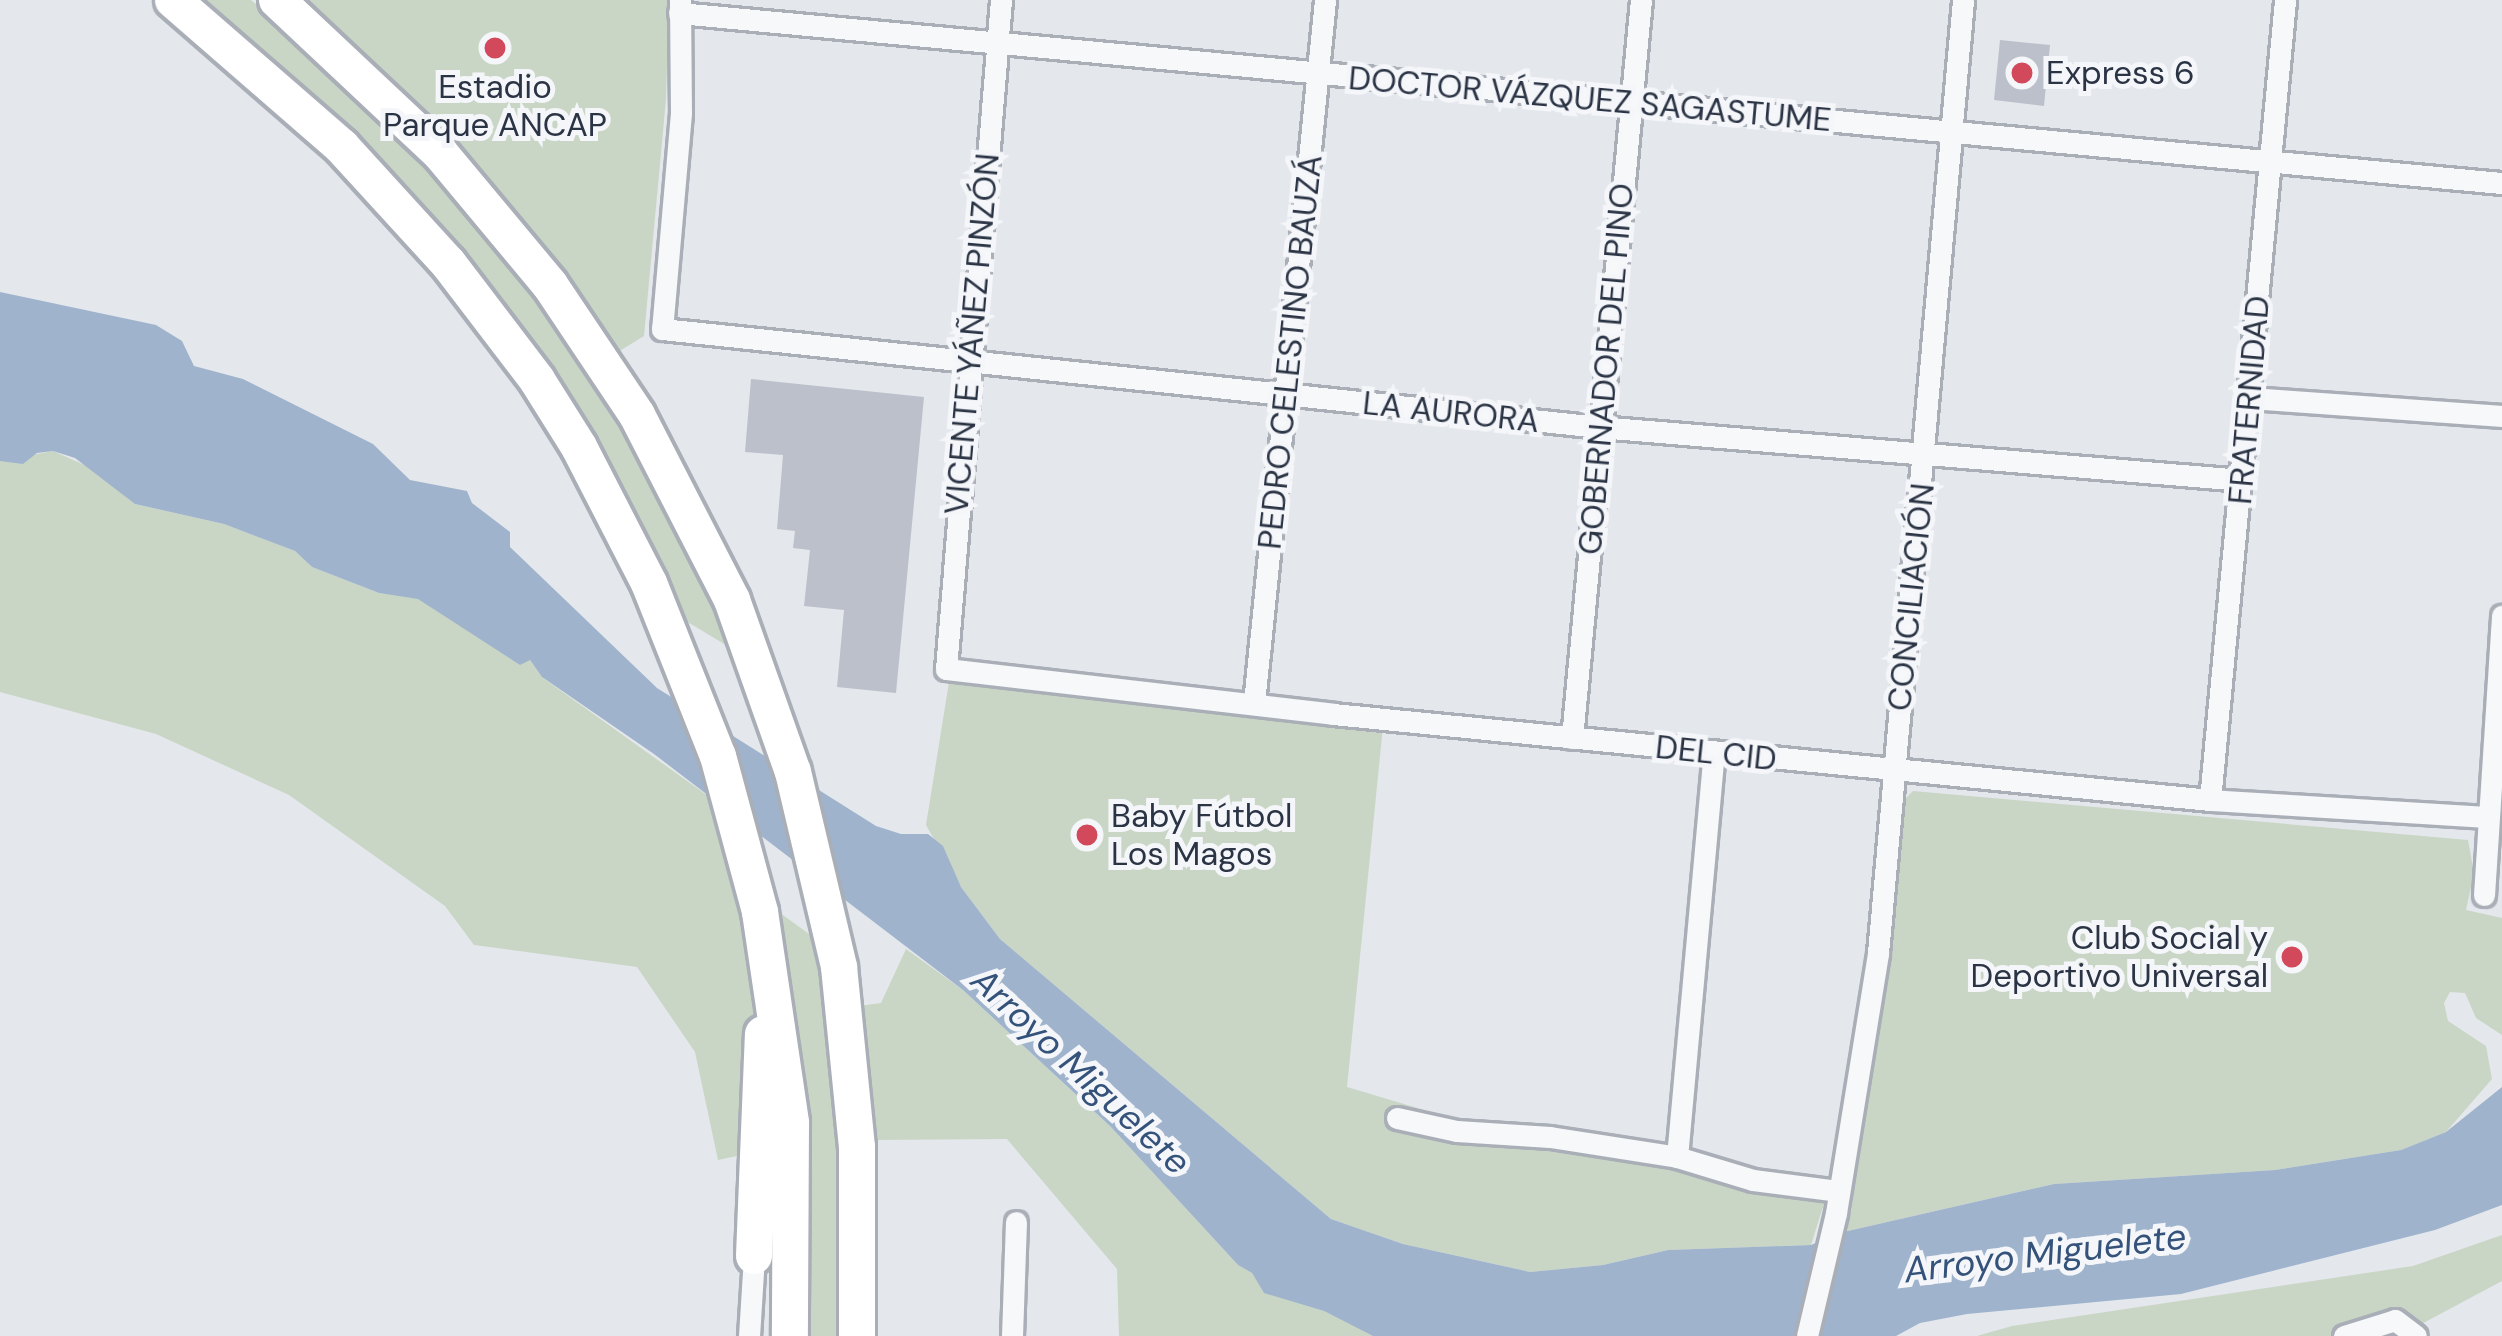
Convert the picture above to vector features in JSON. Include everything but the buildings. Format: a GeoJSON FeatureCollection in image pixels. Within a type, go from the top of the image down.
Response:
{"type":"FeatureCollection","features":[{"type":"Feature","properties":{"kind":"highway"},"geometry":{"type":"LineString","coordinates":[[173,0],[341,146],[448,263],[537,380],[579,447],[649,583],[712,737],[755,886],[771,971],[791,1123],[790,1336]]}},
{"type":"Feature","properties":{"kind":"highway"},"geometry":{"type":"LineString","coordinates":[[277,0],[440,153],[550,285],[675,481],[748,638],[814,847],[835,947],[857,1147],[856,1336]]}},
{"type":"Feature","properties":{"kind":"highway"},"geometry":{"type":"LineString","coordinates":[[754,1256],[771,971]]}},
{"type":"Feature","properties":{"kind":"street","name":"VICENTE YÁÑEZ PINZÓN"},"geometry":{"type":"LineString","coordinates":[[946,669],[1001,0]]}},
{"type":"Feature","properties":{"kind":"street","name":"PEDRO CELESTINO BAUZÁ"},"geometry":{"type":"LineString","coordinates":[[1254,703],[1325,0]]}},
{"type":"Feature","properties":{"kind":"street","name":"GOBERNADOR DEL PINO"},"geometry":{"type":"LineString","coordinates":[[1572,738],[1641,0]]}},
{"type":"Feature","properties":{"kind":"street","name":"CONCILIACIÓN"},"geometry":{"type":"LineString","coordinates":[[1807,1336],[1838,1202],[1878,953],[1964,0]]}},
{"type":"Feature","properties":{"kind":"street","name":"FRATERNIDAD"},"geometry":{"type":"LineString","coordinates":[[2210,800],[2285,0]]}},
{"type":"Feature","properties":{"kind":"street","name":"DOCTOR VÁZQUEZ SAGASTUME"},"geometry":{"type":"LineString","coordinates":[[680,7],[1318,74],[2502,183]]}},
{"type":"Feature","properties":{"kind":"street","name":"LA AURORA"},"geometry":{"type":"LineString","coordinates":[[680,7],[681,113],[662,329],[1599,428],[2242,480]]}},
{"type":"Feature","properties":{"kind":"street"},"geometry":{"type":"LineString","coordinates":[[2250,398],[2502,416]]}},
{"type":"Feature","properties":{"kind":"street"},"geometry":{"type":"LineString","coordinates":[[2484,896],[2502,616]]}},
{"type":"Feature","properties":{"kind":"street","name":"DEL CID"},"geometry":{"type":"LineString","coordinates":[[946,669],[1572,738],[2210,800],[2488,817]]}},
{"type":"Feature","properties":{"kind":"street"},"geometry":{"type":"LineString","coordinates":[[1677,1157],[1714,752]]}},
{"type":"Feature","properties":{"kind":"street"},"geometry":{"type":"LineString","coordinates":[[1397,1118],[1457,1131],[1550,1137],[1677,1157],[1838,1202]]}},
{"type":"Feature","properties":{"kind":"street"},"geometry":{"type":"LineString","coordinates":[[1012,1336],[1016,1222]]}},
{"type":"Feature","properties":{"kind":"street"},"geometry":{"type":"LineString","coordinates":[[749,1336],[754,1256]]}},
{"type":"Feature","properties":{"kind":"street"},"geometry":{"type":"LineString","coordinates":[[2344,1336],[2395,1320],[2416,1336]]}},
{"type":"Feature","properties":{"kind":"green space"},"geometry":{"type":"Polygon","coordinates":[[[194,0],[251,0],[363,97],[455,193],[529,284],[593,377],[687,541],[734,650],[686,621],[583,425],[357,138],[194,0]]]}},
{"type":"Feature","properties":{"kind":"green space"},"geometry":{"type":"Polygon","coordinates":[[[303,0],[669,0],[666,99],[644,336],[618,352],[459,150],[303,0]]]}},
{"type":"Feature","properties":{"kind":"green space"},"geometry":{"type":"Polygon","coordinates":[[[53,451],[98,471],[135,504],[224,524],[295,551],[312,567],[379,593],[418,598],[520,664],[529,659],[543,678],[711,798],[745,915],[755,1030],[751,1153],[718,1160],[695,1052],[637,967],[474,945],[445,906],[289,795],[156,734],[0,692],[0,461],[53,451]]]}},
{"type":"Feature","properties":{"kind":"green space"},"geometry":{"type":"Polygon","coordinates":[[[949,682],[1383,726],[1347,1087],[1518,1138],[1826,1197],[1811,1245],[1668,1250],[1603,1265],[1530,1272],[1403,1244],[1331,1219],[1000,939],[961,887],[926,825],[949,682]]]}},
{"type":"Feature","properties":{"kind":"green space"},"geometry":{"type":"Polygon","coordinates":[[[1913,791],[2468,840],[2474,873],[2466,910],[2502,918],[2502,1035],[2476,1018],[2465,993],[2450,992],[2444,1003],[2448,1021],[2486,1046],[2492,1079],[2446,1132],[2401,1150],[2275,1170],[2054,1184],[1839,1233],[1851,1213],[1905,799],[1913,791]]]}},
{"type":"Feature","properties":{"kind":"green space"},"geometry":{"type":"Polygon","coordinates":[[[780,913],[816,939],[829,1016],[843,1217],[839,1336],[806,1336],[807,1149],[780,913]]]}},
{"type":"Feature","properties":{"kind":"green space"},"geometry":{"type":"Polygon","coordinates":[[[906,949],[963,990],[1110,1126],[1238,1265],[1252,1273],[1264,1292],[1324,1311],[1374,1336],[1119,1336],[1117,1269],[1007,1139],[874,1140],[859,1006],[881,1003],[906,949]]]}},
{"type":"Feature","properties":{"kind":"green space"},"geometry":{"type":"Polygon","coordinates":[[[2502,1235],[2502,1281],[2399,1336],[1977,1336],[2012,1326],[2413,1266],[2502,1235]]]}},
{"type":"Feature","properties":{"kind":"water","name":"Arroyo Miguelete"},"geometry":{"type":"Polygon","coordinates":[[[0,292],[156,325],[182,341],[194,366],[243,379],[373,444],[410,480],[467,491],[472,503],[510,532],[510,547],[657,688],[876,826],[901,834],[928,834],[943,846],[961,887],[1000,939],[1331,1219],[1403,1244],[1530,1272],[1603,1265],[1668,1250],[1811,1245],[1839,1233],[2054,1184],[2275,1170],[2401,1150],[2446,1132],[2502,1087],[2502,1205],[2435,1230],[2181,1294],[1967,1314],[1920,1323],[1896,1336],[1373,1336],[1324,1311],[1264,1293],[1252,1273],[1238,1265],[1110,1126],[963,990],[654,754],[542,677],[530,660],[520,665],[418,599],[379,593],[312,567],[295,551],[224,524],[135,504],[75,458],[53,451],[37,453],[23,464],[0,461],[0,292]]]}},
{"type":"Feature","properties":{"kind":"place","name":"Estadio Parque ANCAP"},"geometry":{"type":"Point","coordinates":[495,48]}},
{"type":"Feature","properties":{"kind":"place","name":"Express 6"},"geometry":{"type":"Point","coordinates":[2022,73]}},
{"type":"Feature","properties":{"kind":"place","name":"Baby Fútbol Los Magos"},"geometry":{"type":"Point","coordinates":[1087,835]}},
{"type":"Feature","properties":{"kind":"place","name":"Club Social y Deportivo Universal"},"geometry":{"type":"Point","coordinates":[2292,957]}}]}
